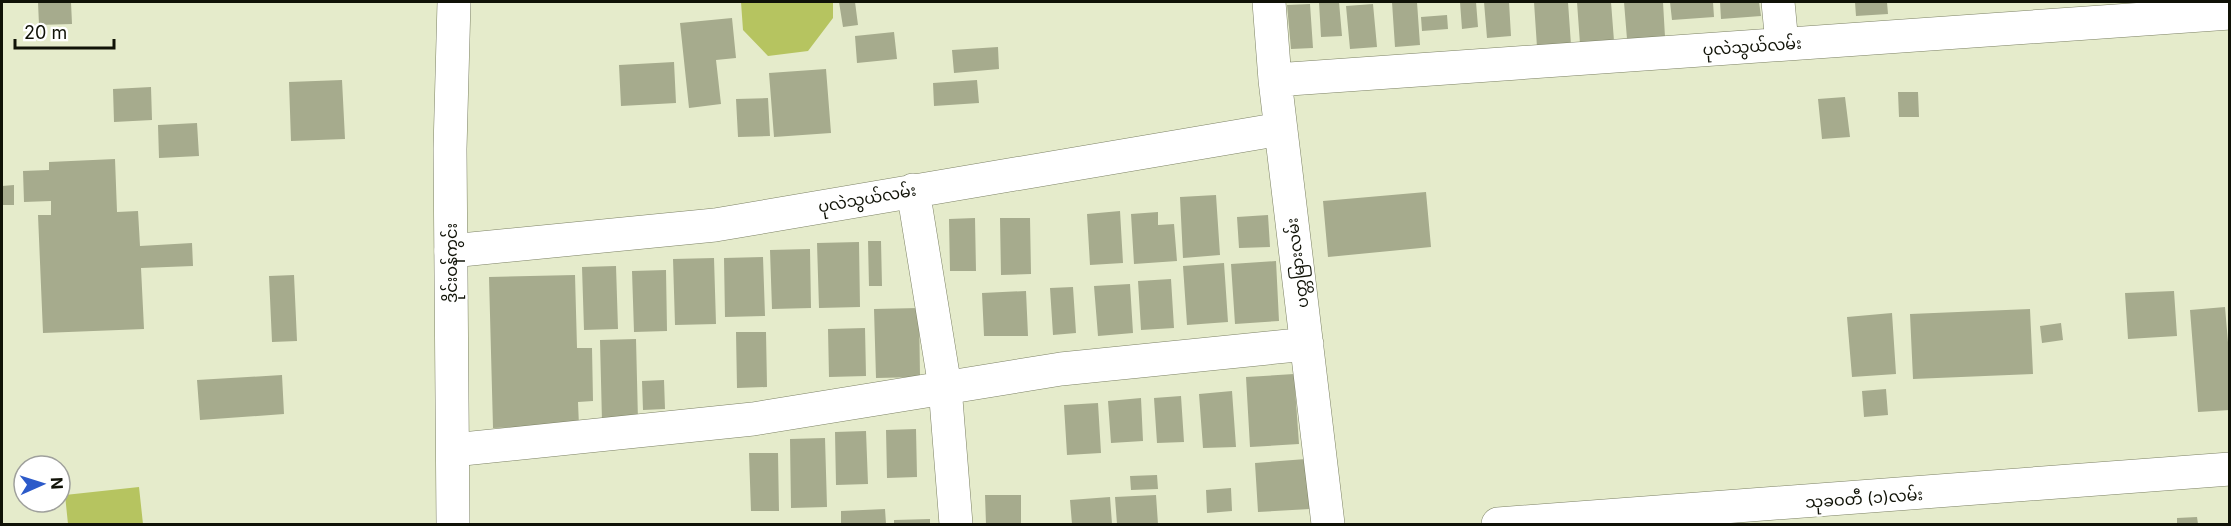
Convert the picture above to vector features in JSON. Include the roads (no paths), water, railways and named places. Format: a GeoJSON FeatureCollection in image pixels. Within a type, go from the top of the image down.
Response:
{"type":"FeatureCollection","features":[{"type":"Feature","properties":{"kind":"street","name":"ဒိုင်းဝန်ကွင်း"},"geometry":{"type":"LineString","coordinates":[[453,525],[450,149],[454,2]]}},
{"type":"Feature","properties":{"kind":"street","name":"ပတ္တမြားလမ်း"},"geometry":{"type":"LineString","coordinates":[[1269,2],[1275,80],[1328,525]]}},
{"type":"Feature","properties":{"kind":"street"},"geometry":{"type":"LineString","coordinates":[[1778,2],[1782,44]]}},
{"type":"Feature","properties":{"kind":"street","name":"ပုလဲသွယ်လမ်း"},"geometry":{"type":"LineString","coordinates":[[1275,80],[2229,13]]}},
{"type":"Feature","properties":{"kind":"street","name":"ပုလဲသွယ်လမ်း"},"geometry":{"type":"LineString","coordinates":[[451,251],[715,225],[1281,129]]}},
{"type":"Feature","properties":{"kind":"street"},"geometry":{"type":"LineString","coordinates":[[914,190],[945,387],[956,525]]}},
{"type":"Feature","properties":{"kind":"street"},"geometry":{"type":"LineString","coordinates":[[453,450],[753,419],[1061,369],[1306,344]]}},
{"type":"Feature","properties":{"kind":"street","name":"သုခဝတီ (၁)လမ်း"},"geometry":{"type":"LineString","coordinates":[[1498,525],[1825,513],[2229,469]]}}]}
